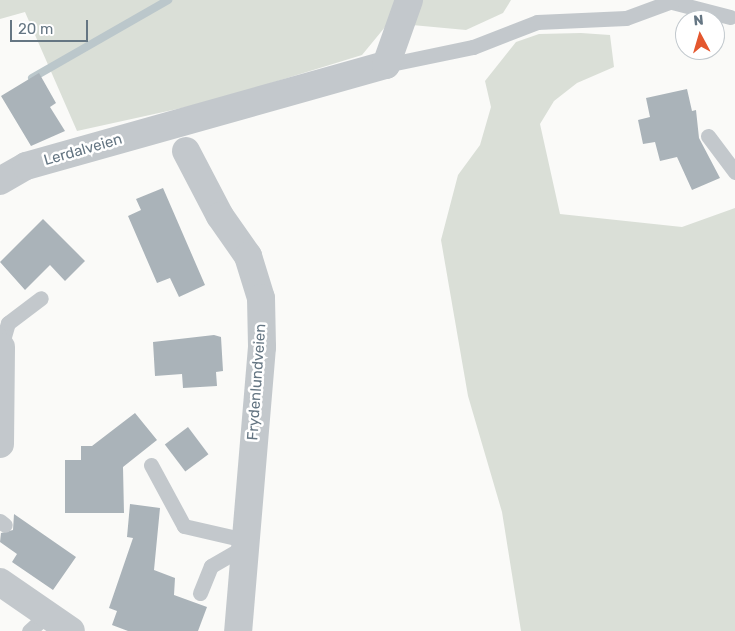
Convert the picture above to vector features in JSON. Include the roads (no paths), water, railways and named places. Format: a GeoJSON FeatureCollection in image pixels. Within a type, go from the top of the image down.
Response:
{"type":"FeatureCollection","features":[{"type":"Feature","properties":{"kind":"street"},"geometry":{"type":"LineString","coordinates":[[386,65],[409,0]]}},
{"type":"Feature","properties":{"kind":"street","name":"Lerdalveien"},"geometry":{"type":"LineString","coordinates":[[0,181],[26,166],[386,65]]}},
{"type":"Feature","properties":{"kind":"street","name":"Frydenlundveien"},"geometry":{"type":"LineString","coordinates":[[186,151],[220,216],[248,256],[261,298],[262,347],[238,631]]}},
{"type":"Feature","properties":{"kind":"street"},"geometry":{"type":"LineString","coordinates":[[0,444],[1,347]]}},
{"type":"Feature","properties":{"kind":"street"},"geometry":{"type":"LineString","coordinates":[[0,582],[38,623],[71,631]]}},
{"type":"Feature","properties":{"kind":"lane"},"geometry":{"type":"LineString","coordinates":[[386,65],[472,47],[537,22],[626,18],[674,1],[730,17]]}},
{"type":"Feature","properties":{"kind":"lane"},"geometry":{"type":"LineString","coordinates":[[708,136],[735,172]]}},
{"type":"Feature","properties":{"kind":"lane"},"geometry":{"type":"LineString","coordinates":[[1,347],[8,323],[41,298]]}},
{"type":"Feature","properties":{"kind":"lane"},"geometry":{"type":"LineString","coordinates":[[151,465],[184,526],[245,543]]}},
{"type":"Feature","properties":{"kind":"lane"},"geometry":{"type":"LineString","coordinates":[[200,593],[211,566],[245,543]]}},
{"type":"Feature","properties":{"kind":"waterway"},"geometry":{"type":"LineString","coordinates":[[32,78],[168,0]]}}]}
